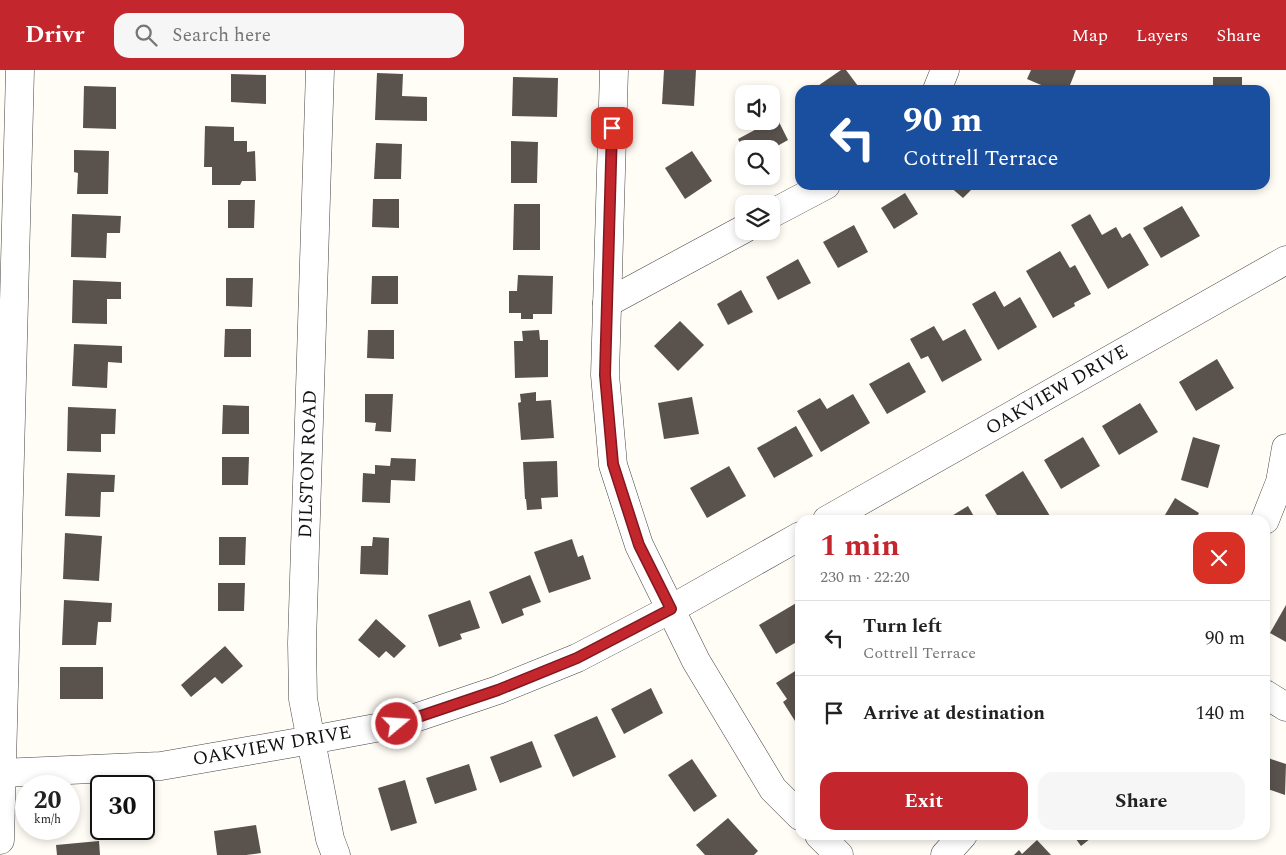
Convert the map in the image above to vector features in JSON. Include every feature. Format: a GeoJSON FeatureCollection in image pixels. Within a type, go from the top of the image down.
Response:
{"type":"FeatureCollection","features":[{"type":"Feature","properties":{"kind":"street"},"geometry":{"type":"LineString","coordinates":[[0,840],[20,70]]}},
{"type":"Feature","properties":{"kind":"street","name":"DILSTON ROAD"},"geometry":{"type":"LineString","coordinates":[[320,70],[302,643],[303,699],[330,839],[336,855]]}},
{"type":"Feature","properties":{"kind":"street"},"geometry":{"type":"LineString","coordinates":[[614,70],[605,375],[613,464],[639,545],[696,661],[773,789],[795,811]]}},
{"type":"Feature","properties":{"kind":"street"},"geometry":{"type":"LineString","coordinates":[[939,85],[945,70]]}},
{"type":"Feature","properties":{"kind":"street"},"geometry":{"type":"LineString","coordinates":[[780,209],[817,190]]}},
{"type":"Feature","properties":{"kind":"street"},"geometry":{"type":"LineString","coordinates":[[607,303],[735,234]]}},
{"type":"Feature","properties":{"kind":"street","name":"OAKVIEW DRIVE"},"geometry":{"type":"LineString","coordinates":[[836,515],[1286,260]]}},
{"type":"Feature","properties":{"kind":"street"},"geometry":{"type":"LineString","coordinates":[[1267,515],[1280,482],[1286,448]]}},
{"type":"Feature","properties":{"kind":"street","name":"OAKVIEW DRIVE"},"geometry":{"type":"LineString","coordinates":[[1,772],[161,766],[397,724],[498,690],[577,658],[671,609],[795,539]]}},
{"type":"Feature","properties":{"kind":"street"},"geometry":{"type":"LineString","coordinates":[[1270,697],[1286,707]]}},
{"type":"Feature","properties":{"kind":"street"},"geometry":{"type":"LineString","coordinates":[[824,840],[839,855]]}},
{"type":"Feature","properties":{"kind":"street"},"geometry":{"type":"LineString","coordinates":[[945,855],[958,840]]}},
{"type":"Feature","properties":{"kind":"building"},"geometry":{"type":"Polygon","coordinates":[[[664,70],[696,70],[694,106],[662,104],[664,70]]]}},
{"type":"Feature","properties":{"kind":"building"},"geometry":{"type":"Polygon","coordinates":[[[841,70],[846,70],[857,85],[819,85],[841,70]]]}},
{"type":"Feature","properties":{"kind":"building"},"geometry":{"type":"Polygon","coordinates":[[[1031,70],[1076,70],[1070,85],[1041,85],[1027,79],[1031,70]]]}},
{"type":"Feature","properties":{"kind":"building"},"geometry":{"type":"Polygon","coordinates":[[[377,73],[403,74],[402,96],[427,97],[427,121],[375,120],[377,73]]]}},
{"type":"Feature","properties":{"kind":"building"},"geometry":{"type":"Polygon","coordinates":[[[231,74],[266,75],[266,104],[231,102],[231,74]]]}},
{"type":"Feature","properties":{"kind":"building"},"geometry":{"type":"Polygon","coordinates":[[[513,77],[558,78],[557,117],[512,116],[513,77]]]}},
{"type":"Feature","properties":{"kind":"building"},"geometry":{"type":"Polygon","coordinates":[[[1213,77],[1242,77],[1242,85],[1213,85],[1213,77]]]}},
{"type":"Feature","properties":{"kind":"building"},"geometry":{"type":"Polygon","coordinates":[[[84,86],[116,87],[116,129],[83,128],[84,86]]]}},
{"type":"Feature","properties":{"kind":"building"},"geometry":{"type":"Polygon","coordinates":[[[780,124],[788,140],[780,144],[780,140],[738,139],[755,130],[780,130],[780,124]]]}},
{"type":"Feature","properties":{"kind":"building"},"geometry":{"type":"Polygon","coordinates":[[[205,126],[234,127],[234,141],[247,141],[247,152],[255,151],[256,181],[242,181],[240,185],[212,185],[212,167],[204,167],[205,126]]]}},
{"type":"Feature","properties":{"kind":"building"},"geometry":{"type":"Polygon","coordinates":[[[511,141],[538,142],[537,183],[511,183],[511,141]]]}},
{"type":"Feature","properties":{"kind":"building"},"geometry":{"type":"Polygon","coordinates":[[[376,143],[402,144],[401,179],[374,179],[376,143]]]}},
{"type":"Feature","properties":{"kind":"building"},"geometry":{"type":"Polygon","coordinates":[[[74,150],[109,151],[108,194],[77,194],[78,173],[74,172],[74,150]]]}},
{"type":"Feature","properties":{"kind":"building"},"geometry":{"type":"Polygon","coordinates":[[[692,151],[712,181],[685,199],[665,168],[692,151]]]}},
{"type":"Feature","properties":{"kind":"building"},"geometry":{"type":"Polygon","coordinates":[[[954,190],[971,190],[963,198],[954,190]]]}},
{"type":"Feature","properties":{"kind":"building"},"geometry":{"type":"Polygon","coordinates":[[[905,193],[918,214],[894,229],[881,208],[905,193]]]}},
{"type":"Feature","properties":{"kind":"building"},"geometry":{"type":"Polygon","coordinates":[[[373,199],[399,199],[399,228],[372,227],[373,199]]]}},
{"type":"Feature","properties":{"kind":"building"},"geometry":{"type":"Polygon","coordinates":[[[228,200],[255,200],[254,228],[228,228],[228,200]]]}},
{"type":"Feature","properties":{"kind":"building"},"geometry":{"type":"Polygon","coordinates":[[[514,204],[540,204],[540,250],[513,250],[514,204]]]}},
{"type":"Feature","properties":{"kind":"building"},"geometry":{"type":"Polygon","coordinates":[[[1182,206],[1200,236],[1161,258],[1143,228],[1182,206]]]}},
{"type":"Feature","properties":{"kind":"building"},"geometry":{"type":"Polygon","coordinates":[[[72,214],[121,216],[120,233],[107,233],[106,258],[71,257],[72,214]]]}},
{"type":"Feature","properties":{"kind":"building"},"geometry":{"type":"Polygon","coordinates":[[[1090,214],[1102,235],[1116,227],[1122,238],[1130,233],[1149,265],[1108,289],[1071,225],[1090,214]]]}},
{"type":"Feature","properties":{"kind":"building"},"geometry":{"type":"Polygon","coordinates":[[[854,225],[868,252],[838,268],[823,242],[854,225]]]}},
{"type":"Feature","properties":{"kind":"building"},"geometry":{"type":"Polygon","coordinates":[[[1060,251],[1070,268],[1075,265],[1091,294],[1074,303],[1075,306],[1053,318],[1026,271],[1060,251]]]}},
{"type":"Feature","properties":{"kind":"building"},"geometry":{"type":"Polygon","coordinates":[[[798,259],[811,283],[778,300],[766,277],[798,259]]]}},
{"type":"Feature","properties":{"kind":"building"},"geometry":{"type":"Polygon","coordinates":[[[518,275],[553,276],[552,314],[533,314],[533,319],[521,319],[521,313],[509,313],[509,291],[517,291],[518,275]]]}},
{"type":"Feature","properties":{"kind":"building"},"geometry":{"type":"Polygon","coordinates":[[[372,276],[398,276],[398,304],[371,304],[372,276]]]}},
{"type":"Feature","properties":{"kind":"building"},"geometry":{"type":"Polygon","coordinates":[[[226,278],[253,278],[252,307],[226,306],[226,278]]]}},
{"type":"Feature","properties":{"kind":"building"},"geometry":{"type":"Polygon","coordinates":[[[73,280],[121,282],[121,299],[107,299],[107,324],[72,323],[73,280]]]}},
{"type":"Feature","properties":{"kind":"building"},"geometry":{"type":"Polygon","coordinates":[[[741,290],[753,312],[728,325],[717,304],[741,290]]]}},
{"type":"Feature","properties":{"kind":"building"},"geometry":{"type":"Polygon","coordinates":[[[995,291],[1004,307],[1020,297],[1037,327],[998,350],[972,304],[995,291]]]}},
{"type":"Feature","properties":{"kind":"building"},"geometry":{"type":"Polygon","coordinates":[[[680,321],[704,345],[678,371],[654,346],[680,321]]]}},
{"type":"Feature","properties":{"kind":"building"},"geometry":{"type":"Polygon","coordinates":[[[934,326],[943,341],[965,329],[982,360],[942,382],[928,356],[921,359],[910,339],[934,326]]]}},
{"type":"Feature","properties":{"kind":"building"},"geometry":{"type":"Polygon","coordinates":[[[225,329],[251,329],[251,357],[224,357],[225,329]]]}},
{"type":"Feature","properties":{"kind":"building"},"geometry":{"type":"Polygon","coordinates":[[[368,330],[394,330],[394,359],[367,358],[368,330]]]}},
{"type":"Feature","properties":{"kind":"building"},"geometry":{"type":"Polygon","coordinates":[[[539,330],[540,340],[548,340],[548,377],[515,378],[514,341],[523,341],[522,331],[539,330]]]}},
{"type":"Feature","properties":{"kind":"building"},"geometry":{"type":"Polygon","coordinates":[[[74,344],[122,346],[122,363],[108,362],[107,388],[72,386],[74,344]]]}},
{"type":"Feature","properties":{"kind":"building"},"geometry":{"type":"Polygon","coordinates":[[[1217,359],[1234,388],[1196,411],[1179,382],[1217,359]]]}},
{"type":"Feature","properties":{"kind":"building"},"geometry":{"type":"Polygon","coordinates":[[[909,362],[926,392],[887,414],[869,384],[909,362]]]}},
{"type":"Feature","properties":{"kind":"building"},"geometry":{"type":"Polygon","coordinates":[[[536,392],[536,401],[551,400],[554,438],[521,440],[518,403],[521,402],[520,394],[536,392]]]}},
{"type":"Feature","properties":{"kind":"building"},"geometry":{"type":"Polygon","coordinates":[[[365,394],[393,394],[391,432],[375,431],[376,423],[365,422],[365,394]]]}},
{"type":"Feature","properties":{"kind":"building"},"geometry":{"type":"Polygon","coordinates":[[[853,394],[870,423],[821,452],[797,411],[820,398],[827,409],[853,394]]]}},
{"type":"Feature","properties":{"kind":"building"},"geometry":{"type":"Polygon","coordinates":[[[692,397],[699,434],[664,439],[658,403],[692,397]]]}},
{"type":"Feature","properties":{"kind":"building"},"geometry":{"type":"Polygon","coordinates":[[[1140,403],[1158,432],[1119,455],[1102,426],[1140,403]]]}},
{"type":"Feature","properties":{"kind":"building"},"geometry":{"type":"Polygon","coordinates":[[[223,405],[249,406],[249,434],[222,434],[223,405]]]}},
{"type":"Feature","properties":{"kind":"building"},"geometry":{"type":"Polygon","coordinates":[[[68,407],[116,409],[115,434],[101,434],[101,452],[67,451],[68,407]]]}},
{"type":"Feature","properties":{"kind":"building"},"geometry":{"type":"Polygon","coordinates":[[[796,426],[813,456],[774,478],[757,448],[796,426]]]}},
{"type":"Feature","properties":{"kind":"building"},"geometry":{"type":"Polygon","coordinates":[[[1083,437],[1100,466],[1061,489],[1044,460],[1083,437]]]}},
{"type":"Feature","properties":{"kind":"building"},"geometry":{"type":"Polygon","coordinates":[[[1193,437],[1220,445],[1208,488],[1181,480],[1193,437]]]}},
{"type":"Feature","properties":{"kind":"building"},"geometry":{"type":"Polygon","coordinates":[[[222,457],[249,457],[248,485],[222,485],[222,457]]]}},
{"type":"Feature","properties":{"kind":"building"},"geometry":{"type":"Polygon","coordinates":[[[391,458],[416,459],[415,481],[391,480],[390,503],[362,502],[363,473],[375,474],[375,465],[390,466],[391,458]]]}},
{"type":"Feature","properties":{"kind":"building"},"geometry":{"type":"Polygon","coordinates":[[[557,461],[558,497],[541,498],[542,509],[527,510],[523,462],[557,461]]]}},
{"type":"Feature","properties":{"kind":"building"},"geometry":{"type":"Polygon","coordinates":[[[729,466],[746,496],[707,518],[690,488],[729,466]]]}},
{"type":"Feature","properties":{"kind":"building"},"geometry":{"type":"Polygon","coordinates":[[[1023,471],[1049,515],[997,515],[985,495],[1023,471]]]}},
{"type":"Feature","properties":{"kind":"building"},"geometry":{"type":"Polygon","coordinates":[[[67,473],[115,475],[114,492],[101,492],[100,517],[65,516],[67,473]]]}},
{"type":"Feature","properties":{"kind":"building"},"geometry":{"type":"Polygon","coordinates":[[[1175,498],[1199,513],[1198,515],[1165,515],[1175,498]]]}},
{"type":"Feature","properties":{"kind":"building"},"geometry":{"type":"Polygon","coordinates":[[[968,506],[973,515],[953,515],[968,506]]]}},
{"type":"Feature","properties":{"kind":"building"},"geometry":{"type":"Polygon","coordinates":[[[65,533],[102,536],[99,581],[63,579],[65,533]]]}},
{"type":"Feature","properties":{"kind":"building"},"geometry":{"type":"Polygon","coordinates":[[[219,537],[246,537],[245,565],[219,565],[219,537]]]}},
{"type":"Feature","properties":{"kind":"building"},"geometry":{"type":"Polygon","coordinates":[[[373,537],[389,538],[388,575],[360,574],[361,546],[372,546],[373,537]]]}},
{"type":"Feature","properties":{"kind":"building"},"geometry":{"type":"Polygon","coordinates":[[[572,539],[578,557],[583,555],[591,579],[549,593],[534,552],[572,539]]]}},
{"type":"Feature","properties":{"kind":"building"},"geometry":{"type":"Polygon","coordinates":[[[530,575],[541,602],[522,609],[524,615],[502,624],[489,592],[530,575]]]}},
{"type":"Feature","properties":{"kind":"building"},"geometry":{"type":"Polygon","coordinates":[[[218,583],[245,583],[244,611],[218,611],[218,583]]]}},
{"type":"Feature","properties":{"kind":"building"},"geometry":{"type":"Polygon","coordinates":[[[64,600],[112,603],[111,622],[98,622],[96,645],[62,645],[64,600]]]}},
{"type":"Feature","properties":{"kind":"building"},"geometry":{"type":"Polygon","coordinates":[[[470,600],[480,628],[460,634],[462,639],[439,647],[428,615],[470,600]]]}},
{"type":"Feature","properties":{"kind":"building"},"geometry":{"type":"Polygon","coordinates":[[[795,604],[795,643],[776,654],[759,625],[795,604]]]}},
{"type":"Feature","properties":{"kind":"building"},"geometry":{"type":"Polygon","coordinates":[[[1286,605],[1286,642],[1270,633],[1286,605]]]}},
{"type":"Feature","properties":{"kind":"building"},"geometry":{"type":"Polygon","coordinates":[[[376,619],[406,646],[394,658],[386,651],[379,658],[358,640],[376,619]]]}},
{"type":"Feature","properties":{"kind":"building"},"geometry":{"type":"Polygon","coordinates":[[[225,646],[243,666],[222,684],[215,677],[191,697],[181,685],[225,646]]]}},
{"type":"Feature","properties":{"kind":"building"},"geometry":{"type":"Polygon","coordinates":[[[60,667],[103,667],[103,699],[60,699],[60,667]]]}},
{"type":"Feature","properties":{"kind":"building"},"geometry":{"type":"Polygon","coordinates":[[[795,671],[795,721],[783,702],[787,699],[776,683],[795,671]]]}},
{"type":"Feature","properties":{"kind":"building"},"geometry":{"type":"Polygon","coordinates":[[[651,688],[663,713],[624,734],[611,709],[651,688]]]}},
{"type":"Feature","properties":{"kind":"building"},"geometry":{"type":"Polygon","coordinates":[[[597,716],[616,757],[573,777],[554,735],[597,716]]]}},
{"type":"Feature","properties":{"kind":"building"},"geometry":{"type":"Polygon","coordinates":[[[532,741],[542,767],[500,783],[490,757],[532,741]]]}},
{"type":"Feature","properties":{"kind":"building"},"geometry":{"type":"Polygon","coordinates":[[[692,759],[717,796],[694,812],[668,775],[692,759]]]}},
{"type":"Feature","properties":{"kind":"building"},"geometry":{"type":"Polygon","coordinates":[[[1270,759],[1286,764],[1285,795],[1270,790],[1270,759]]]}},
{"type":"Feature","properties":{"kind":"building"},"geometry":{"type":"Polygon","coordinates":[[[469,764],[477,790],[435,804],[426,778],[469,764]]]}},
{"type":"Feature","properties":{"kind":"building"},"geometry":{"type":"Polygon","coordinates":[[[405,780],[417,823],[391,831],[378,788],[405,780]]]}},
{"type":"Feature","properties":{"kind":"building"},"geometry":{"type":"Polygon","coordinates":[[[728,818],[758,851],[754,855],[705,855],[696,845],[728,818]]]}},
{"type":"Feature","properties":{"kind":"building"},"geometry":{"type":"Polygon","coordinates":[[[256,825],[261,853],[217,855],[214,831],[256,825]]]}},
{"type":"Feature","properties":{"kind":"building"},"geometry":{"type":"Polygon","coordinates":[[[1037,840],[1051,855],[1014,855],[1019,850],[1022,854],[1037,840]]]}},
{"type":"Feature","properties":{"kind":"building"},"geometry":{"type":"Polygon","coordinates":[[[1077,840],[1089,840],[1081,846],[1077,840]]]}},
{"type":"Feature","properties":{"kind":"building"},"geometry":{"type":"Polygon","coordinates":[[[99,841],[100,855],[57,855],[56,845],[99,841]]]}},
{"type":"Feature","properties":{"kind":"route"},"geometry":{"type":"LineString","coordinates":[[397,724],[498,690],[577,658],[671,609],[639,545],[613,464],[605,375],[612,128]]}}]}
